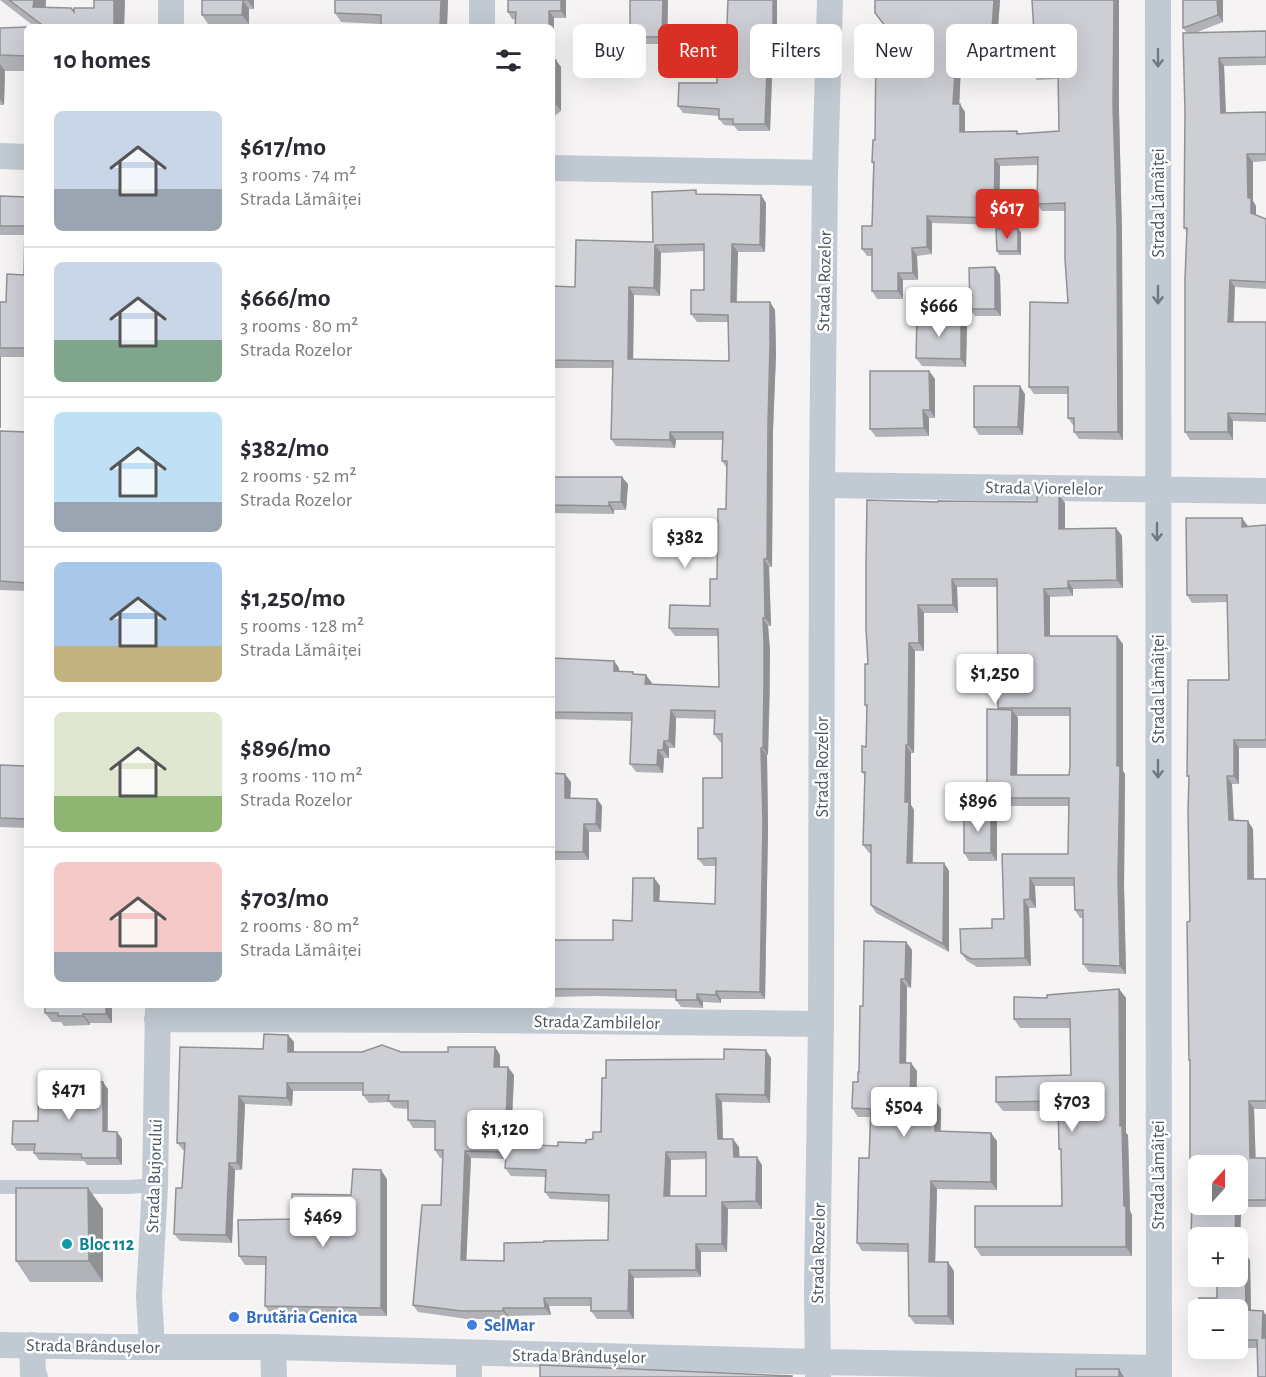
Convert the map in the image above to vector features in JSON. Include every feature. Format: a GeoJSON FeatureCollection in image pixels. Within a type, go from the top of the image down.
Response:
{"type":"FeatureCollection","features":[{"type":"Feature","properties":{"kind":"street"},"geometry":{"type":"LineString","coordinates":[[171,0],[171,24]]}},
{"type":"Feature","properties":{"kind":"street"},"geometry":{"type":"LineString","coordinates":[[482,0],[482,24]]}},
{"type":"Feature","properties":{"kind":"street","name":"Strada Rozelor"},"geometry":{"type":"LineString","coordinates":[[818,1370],[822,485],[825,173],[830,0]]}},
{"type":"Feature","properties":{"kind":"street","name":"Strada Lămâiței"},"geometry":{"type":"LineString","coordinates":[[1158,0],[1158,1372]]}},
{"type":"Feature","properties":{"kind":"street"},"geometry":{"type":"LineString","coordinates":[[0,156],[24,157]]}},
{"type":"Feature","properties":{"kind":"street"},"geometry":{"type":"LineString","coordinates":[[555,168],[825,173]]}},
{"type":"Feature","properties":{"kind":"street","name":"Strada Viorelelor"},"geometry":{"type":"LineString","coordinates":[[822,485],[1266,490]]}},
{"type":"Feature","properties":{"kind":"street","name":"Strada Zambilelor"},"geometry":{"type":"LineString","coordinates":[[158,1012],[476,1013],[821,1024]]}},
{"type":"Feature","properties":{"kind":"street","name":"Strada Bujorului"},"geometry":{"type":"LineString","coordinates":[[152,1347],[149,1296],[155,1185],[158,1012]]}},
{"type":"Feature","properties":{"kind":"street","name":"Strada Brândușelor"},"geometry":{"type":"LineString","coordinates":[[0,1345],[273,1347],[469,1365],[1158,1372]]}},
{"type":"Feature","properties":{"kind":"street"},"geometry":{"type":"LineString","coordinates":[[32,1345],[33,1376]]}},
{"type":"Feature","properties":{"kind":"street"},"geometry":{"type":"LineString","coordinates":[[273,1347],[274,1377]]}},
{"type":"Feature","properties":{"kind":"lane"},"geometry":{"type":"LineString","coordinates":[[0,1187],[155,1185]]}},
{"type":"Feature","properties":{"kind":"building"},"geometry":{"type":"Polygon","coordinates":[[[9,0],[34,0],[33,7],[71,8],[74,12],[74,8],[94,8],[94,0],[114,0],[114,24],[41,24],[9,0]]]}},
{"type":"Feature","properties":{"kind":"building"},"geometry":{"type":"Polygon","coordinates":[[[202,0],[243,0],[242,15],[202,15],[202,0]]]}},
{"type":"Feature","properties":{"kind":"building"},"geometry":{"type":"Polygon","coordinates":[[[335,0],[441,0],[440,24],[381,24],[381,15],[335,13],[335,0]]]}},
{"type":"Feature","properties":{"kind":"building"},"geometry":{"type":"Polygon","coordinates":[[[508,0],[561,0],[561,11],[549,11],[549,24],[515,24],[516,12],[508,12],[508,0]]]}},
{"type":"Feature","properties":{"kind":"building"},"geometry":{"type":"Polygon","coordinates":[[[630,0],[663,0],[662,24],[658,24],[658,37],[646,37],[646,24],[630,24],[630,0]]]}},
{"type":"Feature","properties":{"kind":"building"},"geometry":{"type":"Polygon","coordinates":[[[728,0],[773,0],[773,24],[750,24],[750,78],[767,78],[765,124],[733,124],[733,119],[719,119],[719,109],[678,106],[679,83],[717,83],[717,78],[738,78],[738,24],[727,24],[728,0]]]}},
{"type":"Feature","properties":{"kind":"building"},"geometry":{"type":"Polygon","coordinates":[[[875,0],[994,0],[992,24],[946,24],[946,78],[955,78],[953,104],[960,104],[960,132],[1017,131],[1017,134],[1059,131],[1058,78],[1077,78],[1077,24],[1033,24],[1032,0],[1114,0],[1113,104],[1117,227],[1118,432],[1074,432],[1074,418],[1068,418],[1068,387],[1029,387],[1030,302],[1068,303],[1065,203],[1037,204],[1038,157],[995,159],[994,218],[927,216],[927,247],[912,248],[913,273],[898,273],[898,291],[872,291],[872,249],[862,249],[862,226],[872,226],[876,78],[934,78],[934,24],[884,24],[875,13],[875,0]]]}},
{"type":"Feature","properties":{"kind":"building"},"geometry":{"type":"Polygon","coordinates":[[[1183,0],[1217,0],[1218,15],[1183,28],[1183,0]]]}},
{"type":"Feature","properties":{"kind":"building"},"geometry":{"type":"Polygon","coordinates":[[[24,27],[24,56],[0,55],[0,28],[24,27]]]}},
{"type":"Feature","properties":{"kind":"building"},"geometry":{"type":"Polygon","coordinates":[[[1266,31],[1266,57],[1219,58],[1221,113],[1266,112],[1266,154],[1247,154],[1248,198],[1251,198],[1251,213],[1266,219],[1266,282],[1230,280],[1228,322],[1266,322],[1266,414],[1228,413],[1228,432],[1185,432],[1187,228],[1184,228],[1183,33],[1266,31]]]}},
{"type":"Feature","properties":{"kind":"building"},"geometry":{"type":"Polygon","coordinates":[[[555,60],[556,60],[555,105],[555,60]]]}},
{"type":"Feature","properties":{"kind":"building"},"geometry":{"type":"Polygon","coordinates":[[[696,190],[696,194],[761,195],[760,245],[732,244],[731,302],[770,302],[767,559],[764,559],[763,748],[761,748],[763,821],[760,992],[716,991],[716,995],[697,994],[697,1000],[676,1000],[676,990],[555,989],[555,940],[613,940],[613,920],[632,921],[633,878],[654,878],[654,901],[715,904],[716,858],[698,859],[698,828],[703,828],[703,778],[722,778],[722,734],[714,734],[715,711],[671,710],[669,741],[664,741],[663,750],[658,750],[657,765],[630,764],[632,713],[555,712],[555,658],[614,661],[614,671],[646,675],[645,684],[719,687],[718,629],[669,628],[670,605],[710,606],[710,579],[717,579],[718,509],[726,509],[727,461],[722,461],[723,432],[670,432],[670,440],[611,439],[613,361],[555,360],[555,286],[575,287],[576,240],[653,242],[652,192],[696,190]],[[704,244],[655,245],[654,288],[629,287],[628,359],[729,361],[728,315],[691,314],[691,290],[704,290],[704,244]]]}},
{"type":"Feature","properties":{"kind":"building"},"geometry":{"type":"Polygon","coordinates":[[[0,196],[24,197],[24,226],[0,226],[0,196]]]}},
{"type":"Feature","properties":{"kind":"building"},"geometry":{"type":"Polygon","coordinates":[[[996,229],[1018,229],[1018,251],[997,251],[996,229]]]}},
{"type":"Feature","properties":{"kind":"building"},"geometry":{"type":"Polygon","coordinates":[[[995,267],[995,309],[970,309],[969,268],[995,267]]]}},
{"type":"Feature","properties":{"kind":"building"},"geometry":{"type":"Polygon","coordinates":[[[7,274],[24,275],[24,348],[0,348],[0,302],[6,302],[7,274]]]}},
{"type":"Feature","properties":{"kind":"building"},"geometry":{"type":"Polygon","coordinates":[[[917,317],[961,318],[961,359],[916,358],[917,317]]]}},
{"type":"Feature","properties":{"kind":"building"},"geometry":{"type":"Polygon","coordinates":[[[870,371],[929,371],[930,410],[923,410],[924,428],[870,429],[870,371]]]}},
{"type":"Feature","properties":{"kind":"building"},"geometry":{"type":"Polygon","coordinates":[[[974,386],[1020,386],[1018,427],[974,427],[974,386]]]}},
{"type":"Feature","properties":{"kind":"building"},"geometry":{"type":"Polygon","coordinates":[[[0,431],[24,432],[24,583],[0,581],[0,431]]]}},
{"type":"Feature","properties":{"kind":"building"},"geometry":{"type":"Polygon","coordinates":[[[555,477],[622,477],[621,502],[609,502],[609,506],[555,505],[555,477]]]}},
{"type":"Feature","properties":{"kind":"building"},"geometry":{"type":"Polygon","coordinates":[[[1037,495],[1059,495],[1059,529],[1116,528],[1117,580],[1068,581],[1068,588],[1044,589],[1045,636],[1117,636],[1117,766],[1120,766],[1118,878],[1120,966],[1083,964],[1083,910],[1075,910],[1074,878],[1030,878],[1030,899],[1024,900],[1025,958],[971,959],[961,953],[960,929],[992,928],[992,919],[1004,919],[1002,854],[1068,854],[1069,798],[987,798],[987,709],[1012,710],[1011,775],[1069,775],[1070,766],[1070,708],[998,708],[997,579],[952,579],[953,605],[918,605],[919,643],[909,643],[905,802],[909,802],[907,863],[944,863],[943,944],[871,905],[871,845],[863,845],[865,772],[862,772],[862,746],[866,747],[865,664],[868,664],[867,500],[1037,502],[1037,495]]]}},
{"type":"Feature","properties":{"kind":"building"},"geometry":{"type":"Polygon","coordinates":[[[1186,518],[1242,518],[1242,527],[1266,525],[1266,740],[1234,740],[1234,776],[1227,776],[1229,820],[1248,821],[1248,879],[1266,879],[1266,1101],[1249,1101],[1250,1158],[1266,1158],[1266,1200],[1248,1200],[1248,1155],[1190,1155],[1187,922],[1190,921],[1188,680],[1229,680],[1227,595],[1187,595],[1186,518]]]}},
{"type":"Feature","properties":{"kind":"building"},"geometry":{"type":"Polygon","coordinates":[[[0,765],[24,766],[24,819],[0,818],[0,765]]]}},
{"type":"Feature","properties":{"kind":"building"},"geometry":{"type":"Polygon","coordinates":[[[555,773],[565,774],[565,798],[597,799],[596,824],[584,824],[583,852],[555,852],[555,773]]]}},
{"type":"Feature","properties":{"kind":"building"},"geometry":{"type":"Polygon","coordinates":[[[964,813],[991,813],[991,853],[964,853],[964,813]]]}},
{"type":"Feature","properties":{"kind":"building"},"geometry":{"type":"Polygon","coordinates":[[[864,941],[906,942],[905,979],[901,979],[900,1063],[911,1063],[910,1100],[935,1100],[935,1131],[991,1133],[991,1182],[931,1181],[929,1262],[948,1262],[948,1316],[909,1316],[908,1244],[857,1243],[859,1158],[869,1158],[871,1109],[852,1108],[853,1082],[858,1082],[859,1072],[864,941]]]}},
{"type":"Feature","properties":{"kind":"building"},"geometry":{"type":"Polygon","coordinates":[[[1119,989],[1120,1126],[1122,1126],[1124,1206],[1126,1206],[1126,1247],[975,1247],[975,1206],[1062,1206],[1058,1101],[996,1102],[996,1077],[1071,1075],[1070,1019],[1014,1019],[1014,997],[1047,998],[1047,995],[1119,989]]]}},
{"type":"Feature","properties":{"kind":"building"},"geometry":{"type":"Polygon","coordinates":[[[45,1008],[106,1008],[106,1014],[83,1014],[83,1016],[58,1016],[58,1013],[45,1013],[45,1008]]]}},
{"type":"Feature","properties":{"kind":"building"},"geometry":{"type":"Polygon","coordinates":[[[264,1034],[288,1035],[288,1052],[362,1052],[382,1045],[401,1052],[448,1052],[448,1047],[495,1047],[494,1067],[508,1067],[505,1152],[465,1151],[461,1260],[504,1261],[504,1243],[608,1240],[609,1195],[545,1192],[546,1170],[505,1168],[507,1144],[558,1146],[558,1142],[586,1143],[586,1140],[593,1139],[593,1132],[601,1132],[602,1078],[606,1078],[606,1060],[724,1059],[724,1049],[766,1050],[765,1095],[716,1094],[718,1139],[733,1139],[734,1157],[757,1157],[756,1201],[722,1202],[722,1244],[696,1244],[696,1270],[629,1270],[628,1311],[591,1311],[591,1298],[544,1298],[545,1308],[503,1308],[503,1311],[462,1311],[413,1305],[422,1205],[441,1205],[443,1150],[435,1150],[435,1121],[408,1120],[408,1101],[388,1101],[389,1095],[363,1095],[363,1083],[287,1083],[287,1098],[239,1096],[237,1163],[229,1163],[226,1235],[174,1234],[176,1188],[182,1188],[185,1143],[177,1143],[180,1047],[263,1049],[264,1034]],[[666,1152],[664,1196],[706,1196],[706,1152],[666,1152]]]}},
{"type":"Feature","properties":{"kind":"building"},"geometry":{"type":"Polygon","coordinates":[[[39,1080],[103,1082],[103,1131],[117,1132],[117,1158],[82,1158],[81,1154],[34,1153],[35,1144],[12,1144],[13,1121],[38,1121],[39,1080]]]}},
{"type":"Feature","properties":{"kind":"building"},"geometry":{"type":"Polygon","coordinates":[[[353,1169],[381,1170],[381,1308],[265,1306],[266,1257],[239,1256],[238,1220],[292,1219],[292,1194],[351,1195],[353,1169]]]}},
{"type":"Feature","properties":{"kind":"building"},"geometry":{"type":"Polygon","coordinates":[[[16,1188],[88,1188],[89,1261],[16,1261],[16,1188]]]}},
{"type":"Feature","properties":{"kind":"building"},"geometry":{"type":"Polygon","coordinates":[[[1192,1215],[1236,1215],[1235,1227],[1191,1227],[1192,1215]]]}},
{"type":"Feature","properties":{"kind":"building"},"geometry":{"type":"Polygon","coordinates":[[[1217,1287],[1246,1287],[1246,1299],[1199,1299],[1217,1298],[1217,1287]]]}},
{"type":"Feature","properties":{"kind":"building"},"geometry":{"type":"Polygon","coordinates":[[[1248,1310],[1263,1311],[1262,1338],[1266,1338],[1266,1377],[1258,1377],[1257,1340],[1248,1340],[1248,1310]]]}},
{"type":"Feature","properties":{"kind":"building"},"geometry":{"type":"Polygon","coordinates":[[[540,1365],[792,1376],[792,1377],[540,1377],[540,1365]]]}},
{"type":"Feature","properties":{"kind":"building"},"geometry":{"type":"Polygon","coordinates":[[[1076,1369],[1119,1369],[1119,1377],[1076,1377],[1076,1369]]]}},
{"type":"Feature","properties":{"kind":"place","name":"Bloc 112"},"geometry":{"type":"Point","coordinates":[67,1244]}},
{"type":"Feature","properties":{"kind":"place","name":"Brutăria Genica"},"geometry":{"type":"Point","coordinates":[234,1317]}},
{"type":"Feature","properties":{"kind":"place","name":"SelMar"},"geometry":{"type":"Point","coordinates":[472,1325]}}]}
